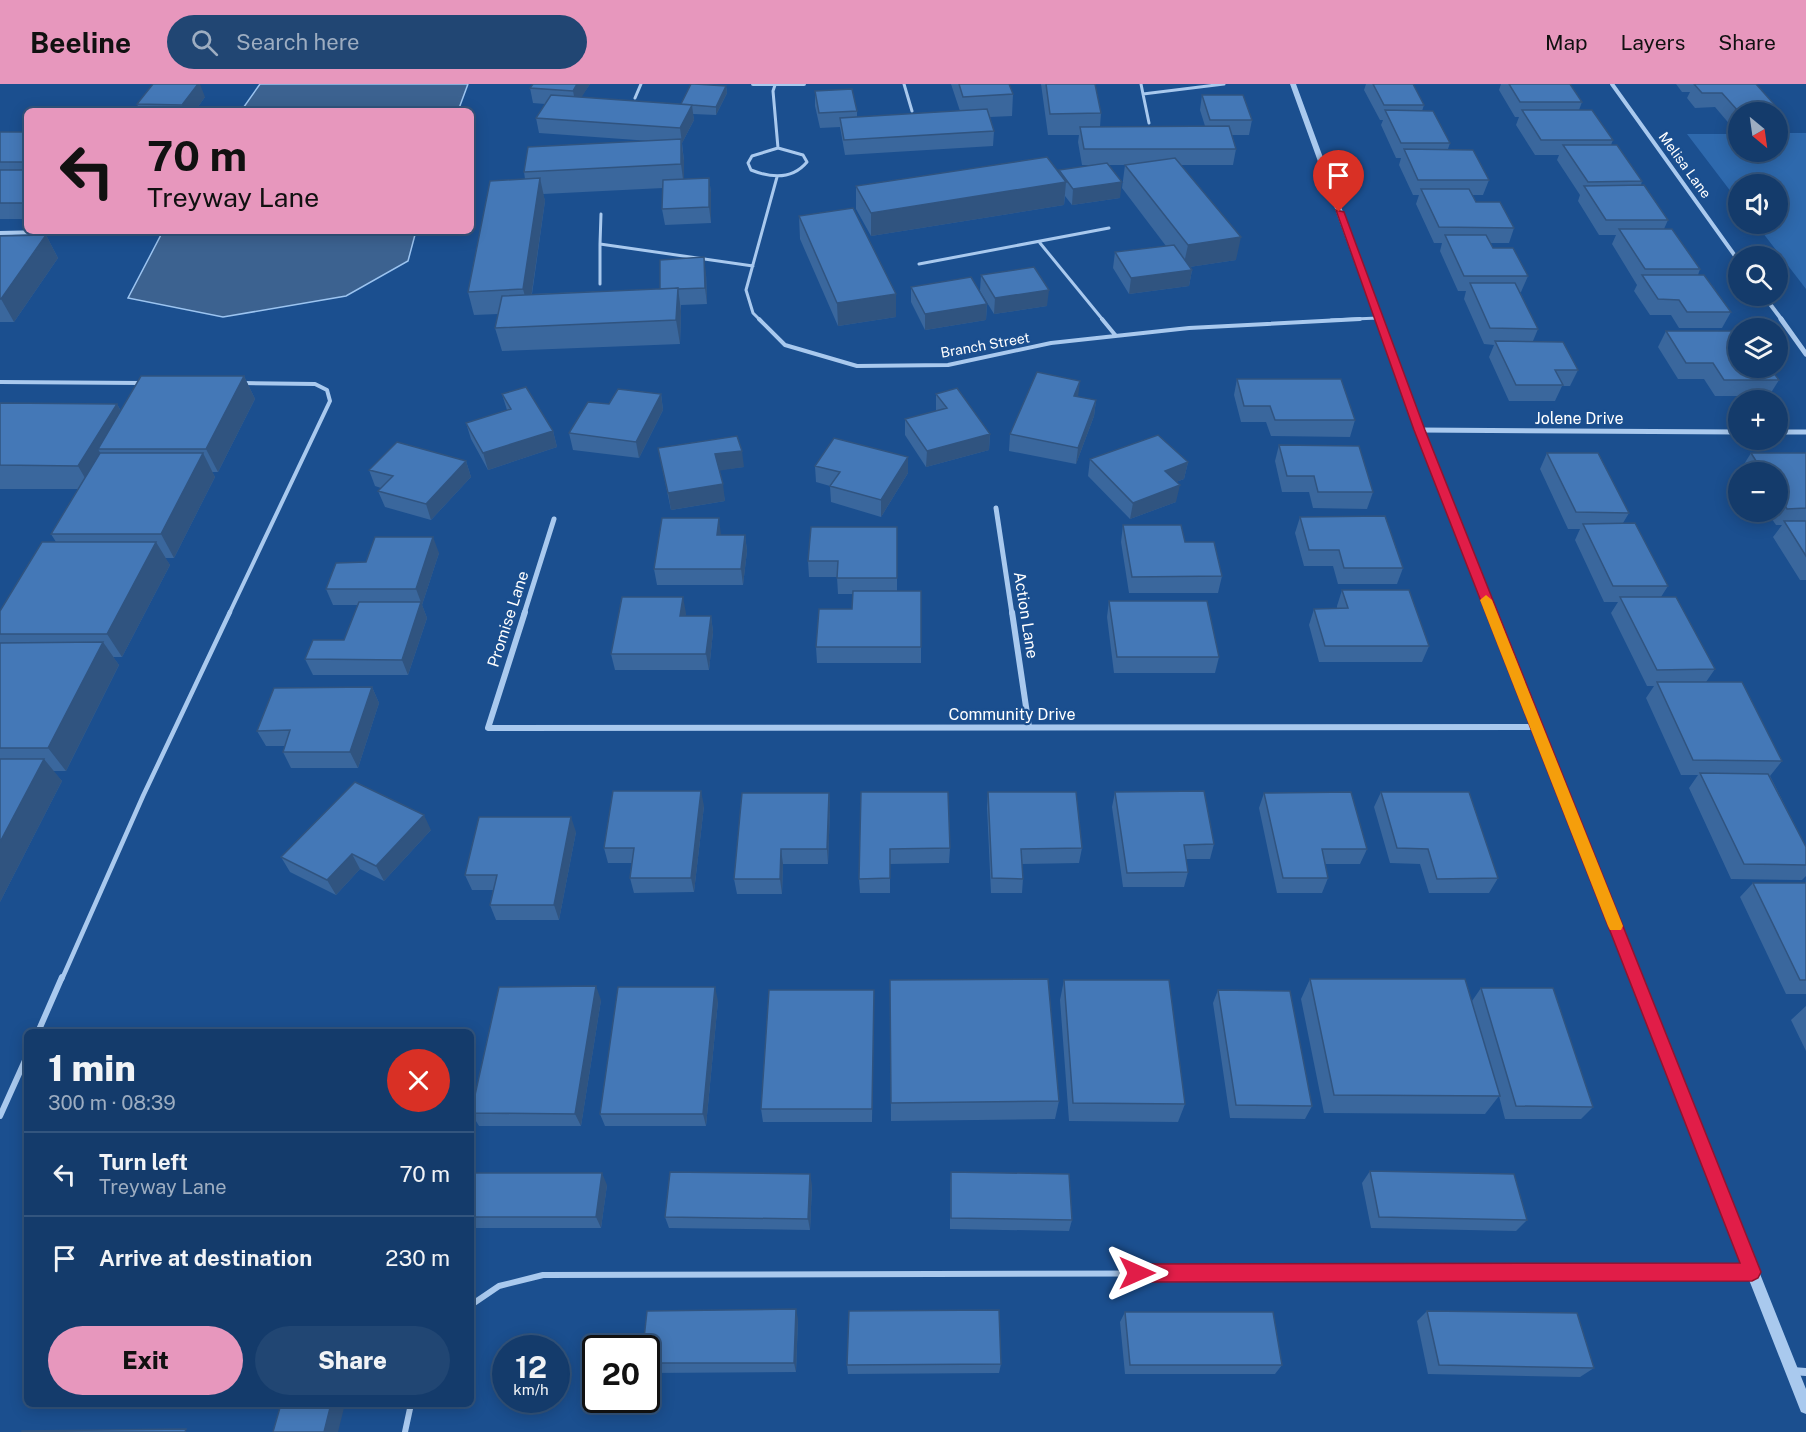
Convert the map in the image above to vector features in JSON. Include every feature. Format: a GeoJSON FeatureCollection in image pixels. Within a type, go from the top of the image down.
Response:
{"type":"FeatureCollection","features":[{"type":"Feature","properties":{"kind":"street"},"geometry":{"type":"LineString","coordinates":[[753,84],[804,84]]}},
{"type":"Feature","properties":{"kind":"street"},"geometry":{"type":"LineString","coordinates":[[1293,84],[1419,430],[1806,1407]]}},
{"type":"Feature","properties":{"kind":"street","name":"Melisa Lane"},"geometry":{"type":"LineString","coordinates":[[1612,84],[1728,246]]}},
{"type":"Feature","properties":{"kind":"street"},"geometry":{"type":"LineString","coordinates":[[0,233],[24,232]]}},
{"type":"Feature","properties":{"kind":"street"},"geometry":{"type":"LineString","coordinates":[[1771,306],[1806,354]]}},
{"type":"Feature","properties":{"kind":"street","name":"Jolene Drive"},"geometry":{"type":"LineString","coordinates":[[1419,430],[1728,432]]}},
{"type":"Feature","properties":{"kind":"street"},"geometry":{"type":"LineString","coordinates":[[1788,432],[1806,432]]}},
{"type":"Feature","properties":{"kind":"street","name":"Action Lane"},"geometry":{"type":"LineString","coordinates":[[996,508],[1029,727]]}},
{"type":"Feature","properties":{"kind":"street","name":"Promise Lane"},"geometry":{"type":"LineString","coordinates":[[488,728],[554,519]]}},
{"type":"Feature","properties":{"kind":"street","name":"Community Drive"},"geometry":{"type":"LineString","coordinates":[[488,728],[1537,727]]}},
{"type":"Feature","properties":{"kind":"street"},"geometry":{"type":"LineString","coordinates":[[1792,1371],[1806,1372]]}},
{"type":"Feature","properties":{"kind":"lane"},"geometry":{"type":"LineString","coordinates":[[635,98],[641,84]]}},
{"type":"Feature","properties":{"kind":"lane"},"geometry":{"type":"LineString","coordinates":[[903,84],[912,111]]}},
{"type":"Feature","properties":{"kind":"lane"},"geometry":{"type":"LineString","coordinates":[[1141,84],[1149,123]]}},
{"type":"Feature","properties":{"kind":"lane"},"geometry":{"type":"LineString","coordinates":[[1143,94],[1224,84]]}},
{"type":"Feature","properties":{"kind":"lane"},"geometry":{"type":"LineString","coordinates":[[775,85],[773,91],[778,148]]}},
{"type":"Feature","properties":{"kind":"lane"},"geometry":{"type":"LineString","coordinates":[[778,148],[803,154],[807,162],[802,169],[792,175],[777,177],[762,175],[751,170],[748,163],[752,156],[778,148]]}},
{"type":"Feature","properties":{"kind":"lane","name":"Branch Street"},"geometry":{"type":"LineString","coordinates":[[777,177],[746,290],[753,313],[784,345],[857,366],[948,365],[1051,343],[1189,328],[1378,318]]}},
{"type":"Feature","properties":{"kind":"lane"},"geometry":{"type":"LineString","coordinates":[[600,284],[601,214]]}},
{"type":"Feature","properties":{"kind":"lane"},"geometry":{"type":"LineString","coordinates":[[919,264],[1040,243],[1109,228]]}},
{"type":"Feature","properties":{"kind":"lane"},"geometry":{"type":"LineString","coordinates":[[1040,243],[1116,336]]}},
{"type":"Feature","properties":{"kind":"lane"},"geometry":{"type":"LineString","coordinates":[[600,244],[753,266]]}},
{"type":"Feature","properties":{"kind":"lane"},"geometry":{"type":"LineString","coordinates":[[0,382],[152,383]]}},
{"type":"Feature","properties":{"kind":"lane"},"geometry":{"type":"LineString","coordinates":[[39,1029],[143,796],[330,401],[327,390],[315,384],[234,383]]}},
{"type":"Feature","properties":{"kind":"lane"},"geometry":{"type":"LineString","coordinates":[[0,1116],[24,1063]]}},
{"type":"Feature","properties":{"kind":"lane"},"geometry":{"type":"LineString","coordinates":[[474,1303],[500,1286],[543,1275],[1752,1272]]}},
{"type":"Feature","properties":{"kind":"lane"},"geometry":{"type":"LineString","coordinates":[[405,1432],[410,1407]]}},
{"type":"Feature","properties":{"kind":"shaded area"},"geometry":{"type":"Polygon","coordinates":[[[260,84],[468,84],[459,108],[243,108],[260,84]]]}},
{"type":"Feature","properties":{"kind":"shaded area"},"geometry":{"type":"Polygon","coordinates":[[[1788,133],[1806,133],[1806,289],[1788,266],[1788,246],[1773,246],[1764,234],[1788,234],[1788,174],[1728,174],[1728,188],[1687,134],[1728,134],[1728,162],[1788,162],[1788,133]]]}},
{"type":"Feature","properties":{"kind":"shaded area"},"geometry":{"type":"Polygon","coordinates":[[[161,234],[415,234],[408,261],[346,296],[223,317],[128,298],[161,234]]]}},
{"type":"Feature","properties":{"kind":"building"},"geometry":{"type":"Polygon","coordinates":[[[153,84],[198,84],[182,105],[137,104],[153,84]]]}},
{"type":"Feature","properties":{"kind":"building"},"geometry":{"type":"Polygon","coordinates":[[[533,84],[577,84],[573,91],[530,88],[533,84]]]}},
{"type":"Feature","properties":{"kind":"building"},"geometry":{"type":"Polygon","coordinates":[[[691,84],[726,86],[716,107],[681,104],[691,84]]]}},
{"type":"Feature","properties":{"kind":"building"},"geometry":{"type":"Polygon","coordinates":[[[959,84],[1009,84],[1013,94],[963,97],[959,84]]]}},
{"type":"Feature","properties":{"kind":"building"},"geometry":{"type":"Polygon","coordinates":[[[1046,84],[1095,84],[1101,113],[1050,114],[1046,84]]]}},
{"type":"Feature","properties":{"kind":"building"},"geometry":{"type":"Polygon","coordinates":[[[1373,84],[1413,84],[1424,105],[1384,105],[1373,84]]]}},
{"type":"Feature","properties":{"kind":"building"},"geometry":{"type":"Polygon","coordinates":[[[1509,84],[1570,84],[1582,102],[1520,102],[1509,84]]]}},
{"type":"Feature","properties":{"kind":"building"},"geometry":{"type":"Polygon","coordinates":[[[1694,84],[1756,84],[1772,102],[1730,102],[1722,93],[1702,93],[1694,84]]]}},
{"type":"Feature","properties":{"kind":"building"},"geometry":{"type":"Polygon","coordinates":[[[852,89],[857,111],[819,113],[815,91],[852,89]]]}},
{"type":"Feature","properties":{"kind":"building"},"geometry":{"type":"Polygon","coordinates":[[[551,95],[692,105],[680,128],[536,118],[551,95]]]}},
{"type":"Feature","properties":{"kind":"building"},"geometry":{"type":"Polygon","coordinates":[[[1202,95],[1243,95],[1252,120],[1210,120],[1202,95]]]}},
{"type":"Feature","properties":{"kind":"building"},"geometry":{"type":"Polygon","coordinates":[[[987,109],[994,131],[844,140],[840,118],[987,109]]]}},
{"type":"Feature","properties":{"kind":"building"},"geometry":{"type":"Polygon","coordinates":[[[1385,110],[1433,111],[1450,143],[1401,143],[1385,110]]]}},
{"type":"Feature","properties":{"kind":"building"},"geometry":{"type":"Polygon","coordinates":[[[1522,110],[1592,110],[1613,140],[1541,140],[1522,110]]]}},
{"type":"Feature","properties":{"kind":"building"},"geometry":{"type":"Polygon","coordinates":[[[1229,126],[1236,149],[1084,149],[1080,127],[1229,126]]]}},
{"type":"Feature","properties":{"kind":"building"},"geometry":{"type":"Polygon","coordinates":[[[0,132],[24,132],[24,162],[0,162],[0,132]]]}},
{"type":"Feature","properties":{"kind":"building"},"geometry":{"type":"Polygon","coordinates":[[[681,139],[681,164],[524,172],[528,147],[681,139]]]}},
{"type":"Feature","properties":{"kind":"building"},"geometry":{"type":"Polygon","coordinates":[[[1563,145],[1617,145],[1642,181],[1588,182],[1563,145]]]}},
{"type":"Feature","properties":{"kind":"building"},"geometry":{"type":"Polygon","coordinates":[[[1404,149],[1473,150],[1489,180],[1418,180],[1404,149]]]}},
{"type":"Feature","properties":{"kind":"building"},"geometry":{"type":"Polygon","coordinates":[[[1047,157],[1066,182],[871,213],[856,186],[1047,157]]]}},
{"type":"Feature","properties":{"kind":"building"},"geometry":{"type":"Polygon","coordinates":[[[1175,158],[1241,237],[1188,245],[1125,165],[1175,158]]]}},
{"type":"Feature","properties":{"kind":"building"},"geometry":{"type":"Polygon","coordinates":[[[1107,163],[1122,182],[1073,189],[1059,170],[1107,163]]]}},
{"type":"Feature","properties":{"kind":"building"},"geometry":{"type":"Polygon","coordinates":[[[0,170],[24,170],[24,203],[0,203],[0,170]]]}},
{"type":"Feature","properties":{"kind":"building"},"geometry":{"type":"Polygon","coordinates":[[[540,178],[523,289],[468,292],[490,181],[540,178]]]}},
{"type":"Feature","properties":{"kind":"building"},"geometry":{"type":"Polygon","coordinates":[[[709,178],[709,207],[662,209],[663,180],[709,178]]]}},
{"type":"Feature","properties":{"kind":"building"},"geometry":{"type":"Polygon","coordinates":[[[1644,185],[1668,220],[1606,220],[1584,186],[1644,185]]]}},
{"type":"Feature","properties":{"kind":"building"},"geometry":{"type":"Polygon","coordinates":[[[1421,189],[1469,189],[1476,202],[1500,202],[1514,228],[1439,227],[1421,189]]]}},
{"type":"Feature","properties":{"kind":"building"},"geometry":{"type":"Polygon","coordinates":[[[853,208],[896,294],[837,303],[799,216],[853,208]]]}},
{"type":"Feature","properties":{"kind":"building"},"geometry":{"type":"Polygon","coordinates":[[[1619,229],[1672,229],[1700,269],[1645,269],[1619,229]]]}},
{"type":"Feature","properties":{"kind":"building"},"geometry":{"type":"Polygon","coordinates":[[[46,235],[1,299],[0,299],[0,236],[46,235]]]}},
{"type":"Feature","properties":{"kind":"building"},"geometry":{"type":"Polygon","coordinates":[[[1445,235],[1486,235],[1493,248],[1513,248],[1528,276],[1464,276],[1445,235]]]}},
{"type":"Feature","properties":{"kind":"building"},"geometry":{"type":"Polygon","coordinates":[[[1174,245],[1192,270],[1131,278],[1115,252],[1174,245]]]}},
{"type":"Feature","properties":{"kind":"building"},"geometry":{"type":"Polygon","coordinates":[[[704,257],[705,288],[660,289],[660,260],[704,257]]]}},
{"type":"Feature","properties":{"kind":"building"},"geometry":{"type":"Polygon","coordinates":[[[1034,267],[1049,290],[995,298],[981,275],[1034,267]]]}},
{"type":"Feature","properties":{"kind":"building"},"geometry":{"type":"Polygon","coordinates":[[[1642,275],[1704,275],[1731,312],[1687,312],[1679,300],[1658,299],[1642,275]]]}},
{"type":"Feature","properties":{"kind":"building"},"geometry":{"type":"Polygon","coordinates":[[[971,277],[987,304],[925,314],[911,287],[971,277]]]}},
{"type":"Feature","properties":{"kind":"building"},"geometry":{"type":"Polygon","coordinates":[[[1470,283],[1515,283],[1538,329],[1490,328],[1470,283]]]}},
{"type":"Feature","properties":{"kind":"building"},"geometry":{"type":"Polygon","coordinates":[[[678,288],[676,320],[495,328],[502,296],[678,288]]]}},
{"type":"Feature","properties":{"kind":"building"},"geometry":{"type":"Polygon","coordinates":[[[1666,331],[1728,331],[1728,378],[1778,378],[1779,380],[1724,380],[1713,363],[1686,363],[1666,331]]]}},
{"type":"Feature","properties":{"kind":"building"},"geometry":{"type":"Polygon","coordinates":[[[1495,341],[1563,342],[1578,370],[1555,370],[1563,385],[1516,385],[1495,341]]]}},
{"type":"Feature","properties":{"kind":"building"},"geometry":{"type":"Polygon","coordinates":[[[1037,372],[1080,381],[1074,396],[1096,400],[1078,448],[1010,434],[1037,372]]]}},
{"type":"Feature","properties":{"kind":"building"},"geometry":{"type":"Polygon","coordinates":[[[141,376],[244,376],[206,449],[98,449],[141,376]]]}},
{"type":"Feature","properties":{"kind":"building"},"geometry":{"type":"Polygon","coordinates":[[[1237,379],[1341,379],[1355,420],[1275,420],[1270,406],[1244,406],[1237,379]]]}},
{"type":"Feature","properties":{"kind":"building"},"geometry":{"type":"Polygon","coordinates":[[[526,387],[553,431],[483,453],[466,423],[511,409],[502,394],[526,387]]]}},
{"type":"Feature","properties":{"kind":"building"},"geometry":{"type":"Polygon","coordinates":[[[957,388],[990,434],[927,451],[905,419],[947,408],[936,394],[957,388]]]}},
{"type":"Feature","properties":{"kind":"building"},"geometry":{"type":"Polygon","coordinates":[[[618,389],[661,394],[636,442],[569,433],[588,402],[609,404],[618,389]]]}},
{"type":"Feature","properties":{"kind":"building"},"geometry":{"type":"Polygon","coordinates":[[[0,403],[117,404],[78,466],[0,465],[0,403]]]}},
{"type":"Feature","properties":{"kind":"building"},"geometry":{"type":"Polygon","coordinates":[[[1158,435],[1188,462],[1165,471],[1180,485],[1133,503],[1090,459],[1158,435]]]}},
{"type":"Feature","properties":{"kind":"building"},"geometry":{"type":"Polygon","coordinates":[[[737,436],[742,451],[715,454],[723,484],[668,493],[658,448],[737,436]]]}},
{"type":"Feature","properties":{"kind":"building"},"geometry":{"type":"Polygon","coordinates":[[[834,438],[908,457],[881,500],[830,486],[840,472],[815,466],[834,438]]]}},
{"type":"Feature","properties":{"kind":"building"},"geometry":{"type":"Polygon","coordinates":[[[397,442],[466,461],[426,504],[378,491],[393,476],[369,470],[397,442]]]}},
{"type":"Feature","properties":{"kind":"building"},"geometry":{"type":"Polygon","coordinates":[[[1279,445],[1359,446],[1373,492],[1318,492],[1314,476],[1287,476],[1279,445]]]}},
{"type":"Feature","properties":{"kind":"building"},"geometry":{"type":"Polygon","coordinates":[[[100,453],[203,453],[161,534],[51,534],[100,453]]]}},
{"type":"Feature","properties":{"kind":"building"},"geometry":{"type":"Polygon","coordinates":[[[1547,453],[1598,453],[1629,513],[1576,512],[1547,453]]]}},
{"type":"Feature","properties":{"kind":"building"},"geometry":{"type":"Polygon","coordinates":[[[1751,453],[1806,453],[1806,508],[1788,509],[1788,462],[1757,462],[1751,453]]]}},
{"type":"Feature","properties":{"kind":"building"},"geometry":{"type":"Polygon","coordinates":[[[1385,516],[1403,568],[1344,568],[1339,550],[1309,550],[1300,517],[1385,516]]]}},
{"type":"Feature","properties":{"kind":"building"},"geometry":{"type":"Polygon","coordinates":[[[662,518],[719,518],[717,535],[745,535],[741,569],[654,569],[662,518]]]}},
{"type":"Feature","properties":{"kind":"building"},"geometry":{"type":"Polygon","coordinates":[[[1806,521],[1806,556],[1785,522],[1806,521]]]}},
{"type":"Feature","properties":{"kind":"building"},"geometry":{"type":"Polygon","coordinates":[[[1635,523],[1668,586],[1613,586],[1583,524],[1635,523]]]}},
{"type":"Feature","properties":{"kind":"building"},"geometry":{"type":"Polygon","coordinates":[[[1123,525],[1181,525],[1185,542],[1214,542],[1222,576],[1132,577],[1123,525]]]}},
{"type":"Feature","properties":{"kind":"building"},"geometry":{"type":"Polygon","coordinates":[[[811,527],[897,527],[897,578],[837,578],[838,561],[808,561],[811,527]]]}},
{"type":"Feature","properties":{"kind":"building"},"geometry":{"type":"Polygon","coordinates":[[[375,537],[433,537],[416,589],[326,589],[336,563],[366,562],[375,537]]]}},
{"type":"Feature","properties":{"kind":"building"},"geometry":{"type":"Polygon","coordinates":[[[42,542],[156,542],[107,634],[0,634],[0,611],[42,542]]]}},
{"type":"Feature","properties":{"kind":"building"},"geometry":{"type":"Polygon","coordinates":[[[1342,590],[1409,590],[1429,646],[1325,646],[1314,609],[1348,608],[1342,590]]]}},
{"type":"Feature","properties":{"kind":"building"},"geometry":{"type":"Polygon","coordinates":[[[853,591],[921,591],[921,647],[816,647],[819,609],[852,609],[853,591]]]}},
{"type":"Feature","properties":{"kind":"building"},"geometry":{"type":"Polygon","coordinates":[[[622,597],[683,597],[680,616],[711,616],[706,654],[611,654],[622,597]]]}},
{"type":"Feature","properties":{"kind":"building"},"geometry":{"type":"Polygon","coordinates":[[[1620,597],[1676,597],[1715,669],[1657,670],[1620,597]]]}},
{"type":"Feature","properties":{"kind":"building"},"geometry":{"type":"Polygon","coordinates":[[[1109,601],[1207,601],[1219,657],[1117,657],[1109,601]]]}},
{"type":"Feature","properties":{"kind":"building"},"geometry":{"type":"Polygon","coordinates":[[[359,602],[421,602],[402,660],[305,659],[313,640],[344,640],[359,602]]]}},
{"type":"Feature","properties":{"kind":"building"},"geometry":{"type":"Polygon","coordinates":[[[103,642],[48,748],[0,748],[0,643],[103,642]]]}},
{"type":"Feature","properties":{"kind":"building"},"geometry":{"type":"Polygon","coordinates":[[[1657,682],[1742,682],[1782,761],[1693,760],[1657,682]]]}},
{"type":"Feature","properties":{"kind":"building"},"geometry":{"type":"Polygon","coordinates":[[[372,687],[350,752],[283,752],[290,730],[257,731],[274,688],[372,687]]]}},
{"type":"Feature","properties":{"kind":"building"},"geometry":{"type":"Polygon","coordinates":[[[0,759],[44,759],[0,842],[0,759]]]}},
{"type":"Feature","properties":{"kind":"building"},"geometry":{"type":"Polygon","coordinates":[[[1700,773],[1768,774],[1806,847],[1806,865],[1744,864],[1700,773]]]}},
{"type":"Feature","properties":{"kind":"building"},"geometry":{"type":"Polygon","coordinates":[[[355,782],[424,815],[376,866],[352,854],[327,880],[281,857],[355,782]]]}},
{"type":"Feature","properties":{"kind":"building"},"geometry":{"type":"Polygon","coordinates":[[[613,791],[701,791],[691,878],[630,878],[634,848],[604,848],[613,791]]]}},
{"type":"Feature","properties":{"kind":"building"},"geometry":{"type":"Polygon","coordinates":[[[1204,791],[1214,844],[1184,845],[1188,872],[1127,873],[1115,792],[1204,791]]]}},
{"type":"Feature","properties":{"kind":"building"},"geometry":{"type":"Polygon","coordinates":[[[861,792],[948,792],[950,848],[890,849],[890,878],[859,879],[861,792]]]}},
{"type":"Feature","properties":{"kind":"building"},"geometry":{"type":"Polygon","coordinates":[[[988,792],[1076,792],[1082,848],[1021,849],[1023,879],[992,878],[988,792]]]}},
{"type":"Feature","properties":{"kind":"building"},"geometry":{"type":"Polygon","coordinates":[[[1351,792],[1367,849],[1322,849],[1328,878],[1283,878],[1264,793],[1351,792]]]}},
{"type":"Feature","properties":{"kind":"building"},"geometry":{"type":"Polygon","coordinates":[[[1381,792],[1469,792],[1498,878],[1437,879],[1428,849],[1397,848],[1381,792]]]}},
{"type":"Feature","properties":{"kind":"building"},"geometry":{"type":"Polygon","coordinates":[[[742,793],[829,793],[827,849],[781,849],[780,879],[734,879],[742,793]]]}},
{"type":"Feature","properties":{"kind":"building"},"geometry":{"type":"Polygon","coordinates":[[[479,817],[571,817],[554,905],[490,905],[497,875],[465,875],[479,817]]]}},
{"type":"Feature","properties":{"kind":"building"},"geometry":{"type":"Polygon","coordinates":[[[1753,883],[1806,883],[1806,980],[1800,980],[1753,883]]]}},
{"type":"Feature","properties":{"kind":"building"},"geometry":{"type":"Polygon","coordinates":[[[1048,979],[1059,1101],[891,1103],[890,980],[1048,979]]]}},
{"type":"Feature","properties":{"kind":"building"},"geometry":{"type":"Polygon","coordinates":[[[1310,979],[1465,979],[1500,1096],[1334,1095],[1310,979]]]}},
{"type":"Feature","properties":{"kind":"building"},"geometry":{"type":"Polygon","coordinates":[[[1064,980],[1169,980],[1185,1104],[1073,1103],[1064,980]]]}},
{"type":"Feature","properties":{"kind":"building"},"geometry":{"type":"Polygon","coordinates":[[[596,986],[575,1114],[474,1113],[474,1100],[499,987],[596,986]]]}},
{"type":"Feature","properties":{"kind":"building"},"geometry":{"type":"Polygon","coordinates":[[[618,987],[715,987],[703,1114],[600,1114],[618,987]]]}},
{"type":"Feature","properties":{"kind":"building"},"geometry":{"type":"Polygon","coordinates":[[[1481,988],[1553,988],[1593,1107],[1516,1106],[1481,988]]]}},
{"type":"Feature","properties":{"kind":"building"},"geometry":{"type":"Polygon","coordinates":[[[769,990],[874,990],[872,1109],[761,1109],[769,990]]]}},
{"type":"Feature","properties":{"kind":"building"},"geometry":{"type":"Polygon","coordinates":[[[1218,990],[1290,991],[1312,1106],[1236,1105],[1218,990]]]}},
{"type":"Feature","properties":{"kind":"building"},"geometry":{"type":"Polygon","coordinates":[[[1370,1171],[1514,1174],[1527,1220],[1379,1217],[1370,1171]]]}},
{"type":"Feature","properties":{"kind":"building"},"geometry":{"type":"Polygon","coordinates":[[[670,1172],[810,1174],[808,1219],[665,1217],[670,1172]]]}},
{"type":"Feature","properties":{"kind":"building"},"geometry":{"type":"Polygon","coordinates":[[[951,1172],[1069,1174],[1072,1220],[951,1218],[951,1172]]]}},
{"type":"Feature","properties":{"kind":"building"},"geometry":{"type":"Polygon","coordinates":[[[474,1173],[602,1173],[596,1217],[474,1217],[474,1173]]]}},
{"type":"Feature","properties":{"kind":"building"},"geometry":{"type":"Polygon","coordinates":[[[796,1309],[794,1363],[660,1363],[660,1335],[644,1335],[647,1311],[796,1309]]]}},
{"type":"Feature","properties":{"kind":"building"},"geometry":{"type":"Polygon","coordinates":[[[999,1310],[1001,1364],[847,1365],[849,1311],[999,1310]]]}},
{"type":"Feature","properties":{"kind":"building"},"geometry":{"type":"Polygon","coordinates":[[[1427,1311],[1577,1313],[1594,1368],[1439,1365],[1427,1311]]]}},
{"type":"Feature","properties":{"kind":"building"},"geometry":{"type":"Polygon","coordinates":[[[1125,1312],[1273,1312],[1282,1365],[1130,1365],[1125,1312]]]}},
{"type":"Feature","properties":{"kind":"building"},"geometry":{"type":"Polygon","coordinates":[[[280,1407],[330,1407],[324,1432],[273,1432],[280,1407]]]}},
{"type":"Feature","properties":{"kind":"building"},"geometry":{"type":"Polygon","coordinates":[[[186,1429],[185,1432],[22,1432],[22,1431],[186,1429]]]}},
{"type":"Feature","properties":{"kind":"slow traffic"},"geometry":{"type":"LineString","coordinates":[[1486,600],[1615,926]]}},
{"type":"Feature","properties":{"kind":"route"},"geometry":{"type":"LineString","coordinates":[[1137,1273],[1752,1272],[1419,430],[1339,212]]}}]}
